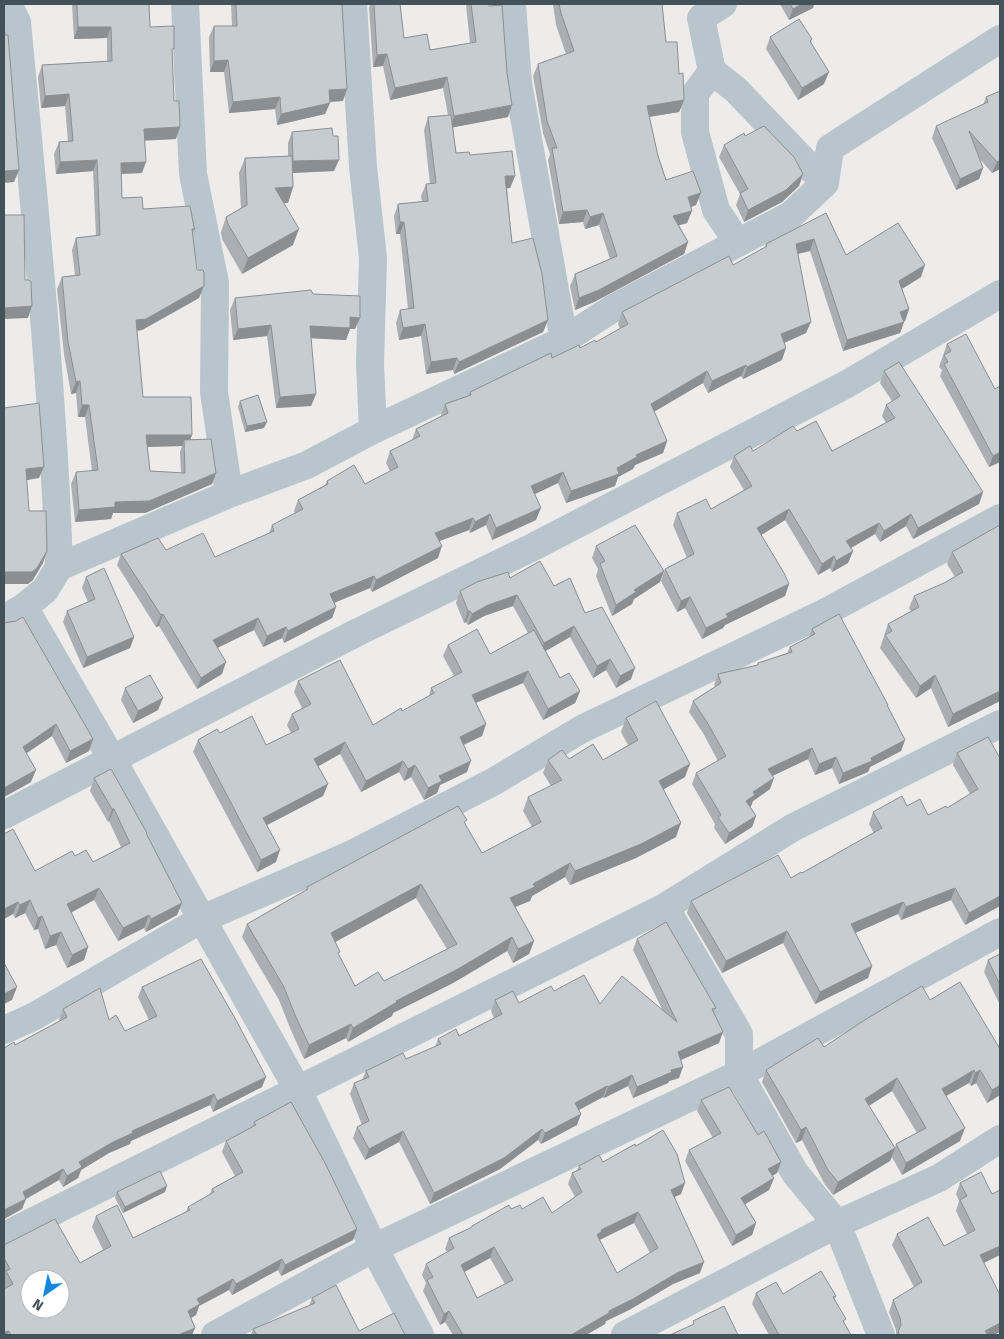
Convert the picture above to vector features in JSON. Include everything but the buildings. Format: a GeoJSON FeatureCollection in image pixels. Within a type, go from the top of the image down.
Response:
{"type":"FeatureCollection","features":[{"type":"Feature","properties":{"kind":"street"},"geometry":{"type":"LineString","coordinates":[[8,4],[18,22],[40,264],[56,468],[59,567],[45,590],[14,613],[112,758],[202,918],[298,1090],[374,1248],[420,1335]]}},
{"type":"Feature","properties":{"kind":"street"},"geometry":{"type":"LineString","coordinates":[[185,4],[193,174],[215,283],[214,392],[229,494]]}},
{"type":"Feature","properties":{"kind":"street"},"geometry":{"type":"LineString","coordinates":[[353,4],[364,167],[373,258],[370,364],[373,430]]}},
{"type":"Feature","properties":{"kind":"street"},"geometry":{"type":"LineString","coordinates":[[512,4],[518,83],[564,340]]}},
{"type":"Feature","properties":{"kind":"street"},"geometry":{"type":"LineString","coordinates":[[723,4],[701,18],[712,71],[736,90],[825,183]]}},
{"type":"Feature","properties":{"kind":"street"},"geometry":{"type":"LineString","coordinates":[[59,567],[229,494],[306,466],[373,430],[564,340],[612,309],[791,214],[825,183],[830,148],[1000,39]]}},
{"type":"Feature","properties":{"kind":"street"},"geometry":{"type":"LineString","coordinates":[[712,71],[695,94],[695,132],[716,210],[738,243]]}},
{"type":"Feature","properties":{"kind":"street"},"geometry":{"type":"LineString","coordinates":[[4,815],[358,632],[533,547],[838,388],[1000,294]]}},
{"type":"Feature","properties":{"kind":"street"},"geometry":{"type":"LineString","coordinates":[[4,1030],[33,1017],[202,918],[352,854],[493,782],[582,729],[822,614],[1000,518]]}},
{"type":"Feature","properties":{"kind":"street"},"geometry":{"type":"LineString","coordinates":[[4,1236],[665,907],[792,828],[1000,724]]}},
{"type":"Feature","properties":{"kind":"street"},"geometry":{"type":"LineString","coordinates":[[665,907],[739,1034],[739,1074],[795,1173],[837,1224],[881,1335]]}},
{"type":"Feature","properties":{"kind":"street"},"geometry":{"type":"LineString","coordinates":[[215,1335],[374,1248],[739,1074],[1000,932]]}},
{"type":"Feature","properties":{"kind":"street"},"geometry":{"type":"LineString","coordinates":[[626,1335],[837,1224],[939,1178],[1000,1139]]}}]}
